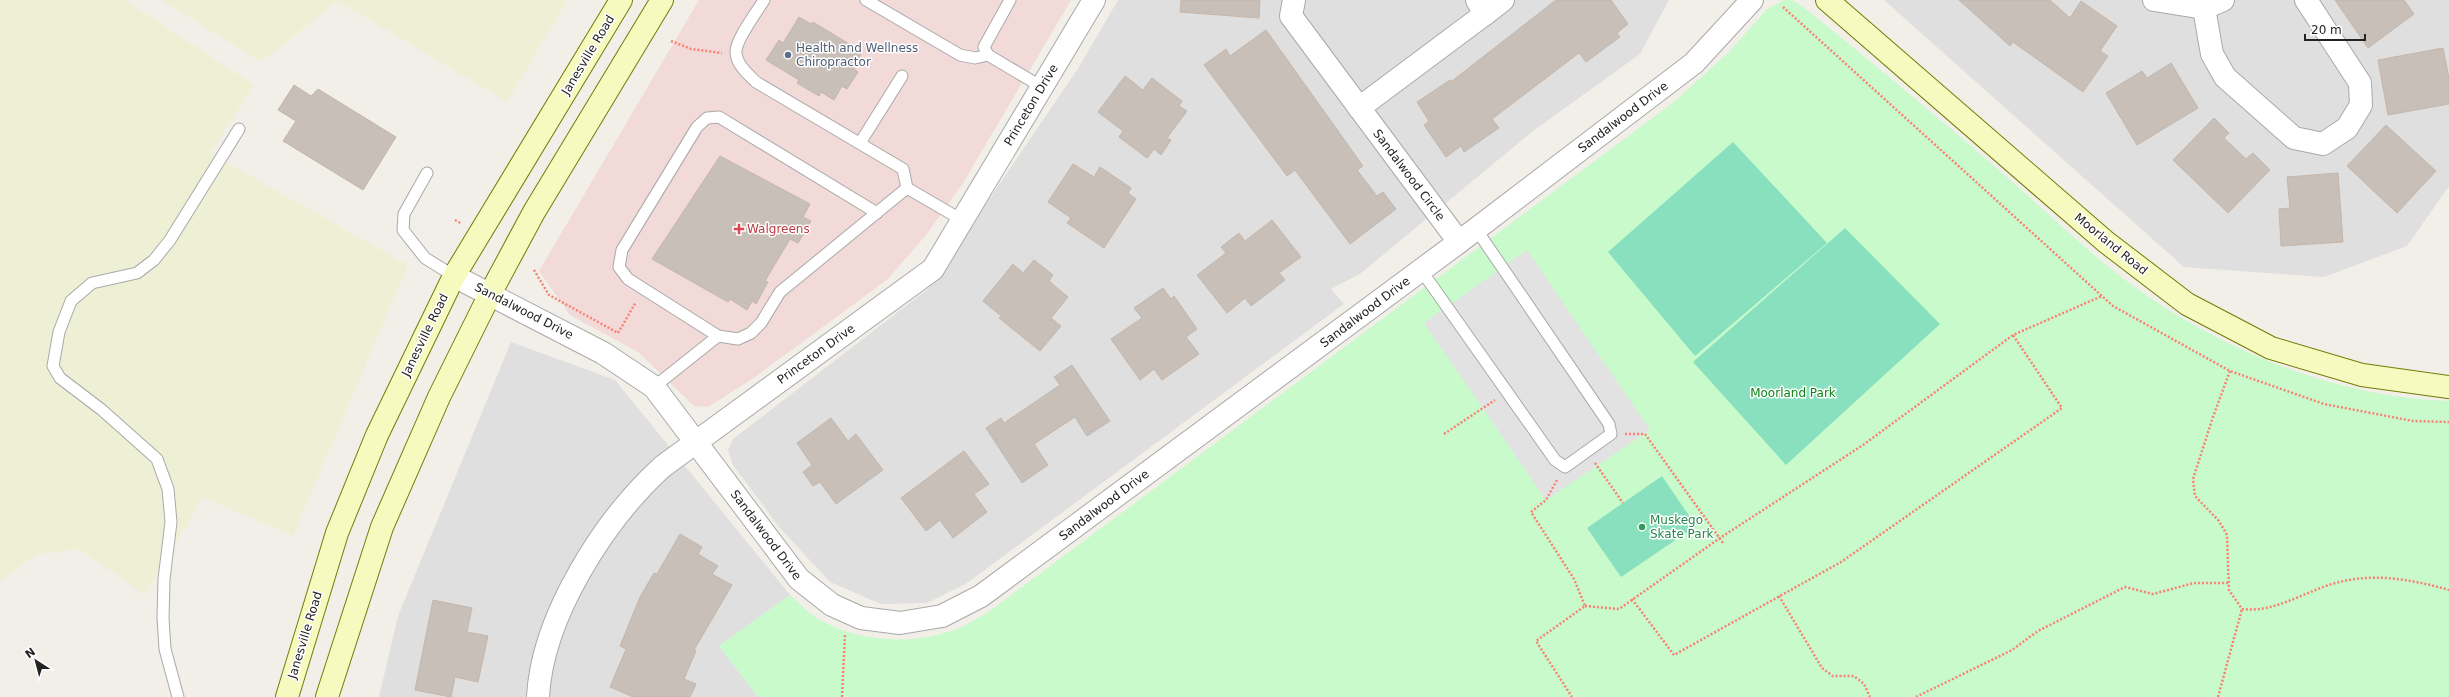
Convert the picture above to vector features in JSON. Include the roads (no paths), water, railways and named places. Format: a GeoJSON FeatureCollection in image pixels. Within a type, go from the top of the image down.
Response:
{"type":"FeatureCollection","features":[{"type":"Feature","properties":{"kind":"main road","name":"Janesville Road"},"geometry":{"type":"LineString","coordinates":[[286,697],[337,533],[377,435],[454,276],[621,0]]}},
{"type":"Feature","properties":{"kind":"main road"},"geometry":{"type":"LineString","coordinates":[[327,697],[382,527],[439,397],[490,294],[534,212],[662,0]]}},
{"type":"Feature","properties":{"kind":"main road","name":"Moorland Road"},"geometry":{"type":"LineString","coordinates":[[1827,0],[2106,242],[2187,304],[2271,348],[2362,375],[2449,387]]}},
{"type":"Feature","properties":{"kind":"street","name":"Princeton Drive"},"geometry":{"type":"LineString","coordinates":[[538,697],[539,684],[550,642],[562,609],[583,565],[600,537],[641,486],[662,467],[933,268],[1094,0]]}},
{"type":"Feature","properties":{"kind":"street","name":"Sandalwood Circle"},"geometry":{"type":"LineString","coordinates":[[1294,0],[1291,16],[1459,242]]}},
{"type":"Feature","properties":{"kind":"street"},"geometry":{"type":"LineString","coordinates":[[1359,108],[1481,7],[1503,0]]}},
{"type":"Feature","properties":{"kind":"street","name":"Sandalwood Drive"},"geometry":{"type":"LineString","coordinates":[[454,276],[603,353],[654,388],[799,579],[832,605],[861,618],[900,623],[942,616],[981,596],[1459,242],[1694,63],[1752,0]]}},
{"type":"Feature","properties":{"kind":"street"},"geometry":{"type":"LineString","coordinates":[[2154,0],[2214,4],[2212,54],[2225,77],[2294,138],[2323,144],[2347,128],[2361,105],[2360,83],[2306,0]]}},
{"type":"Feature","properties":{"kind":"lane"},"geometry":{"type":"LineString","coordinates":[[764,0],[740,39],[736,53],[743,70],[756,82],[903,168],[907,188],[962,220]]}},
{"type":"Feature","properties":{"kind":"lane"},"geometry":{"type":"LineString","coordinates":[[866,0],[960,56],[975,58],[988,55]]}},
{"type":"Feature","properties":{"kind":"lane"},"geometry":{"type":"LineString","coordinates":[[1010,0],[984,47],[988,55],[1042,88]]}},
{"type":"Feature","properties":{"kind":"lane"},"geometry":{"type":"LineString","coordinates":[[860,143],[902,76]]}},
{"type":"Feature","properties":{"kind":"lane"},"geometry":{"type":"LineString","coordinates":[[877,213],[719,117],[707,118],[697,127],[622,250],[619,266],[628,279],[718,336],[738,339],[751,333],[761,323],[780,292],[877,213],[907,188]]}},
{"type":"Feature","properties":{"kind":"lane"},"geometry":{"type":"LineString","coordinates":[[178,697],[165,649],[163,618],[164,579],[171,522],[166,483],[157,459],[102,410],[60,378],[54,366],[59,332],[71,301],[92,283],[137,273],[154,260],[170,240],[239,129]]}},
{"type":"Feature","properties":{"kind":"lane"},"geometry":{"type":"LineString","coordinates":[[427,173],[404,214],[403,230],[425,258],[454,276]]}},
{"type":"Feature","properties":{"kind":"lane"},"geometry":{"type":"LineString","coordinates":[[1421,270],[1556,460],[1565,467],[1611,434],[1610,424],[1476,229]]}},
{"type":"Feature","properties":{"kind":"lane"},"geometry":{"type":"LineString","coordinates":[[654,388],[718,336]]}},
{"type":"Feature","properties":{"kind":"place","name":"Health and Wellness Chiropractor"},"geometry":{"type":"Point","coordinates":[788,55]}},
{"type":"Feature","properties":{"kind":"place","name":"Walgreens"},"geometry":{"type":"Point","coordinates":[739,229]}},
{"type":"Feature","properties":{"kind":"place","name":"Muskego Skate Park"},"geometry":{"type":"Point","coordinates":[1642,527]}},
{"type":"Feature","properties":{"kind":"park label","name":"Moorland Park"},"geometry":{"type":"Point","coordinates":[1793,393]}}]}
